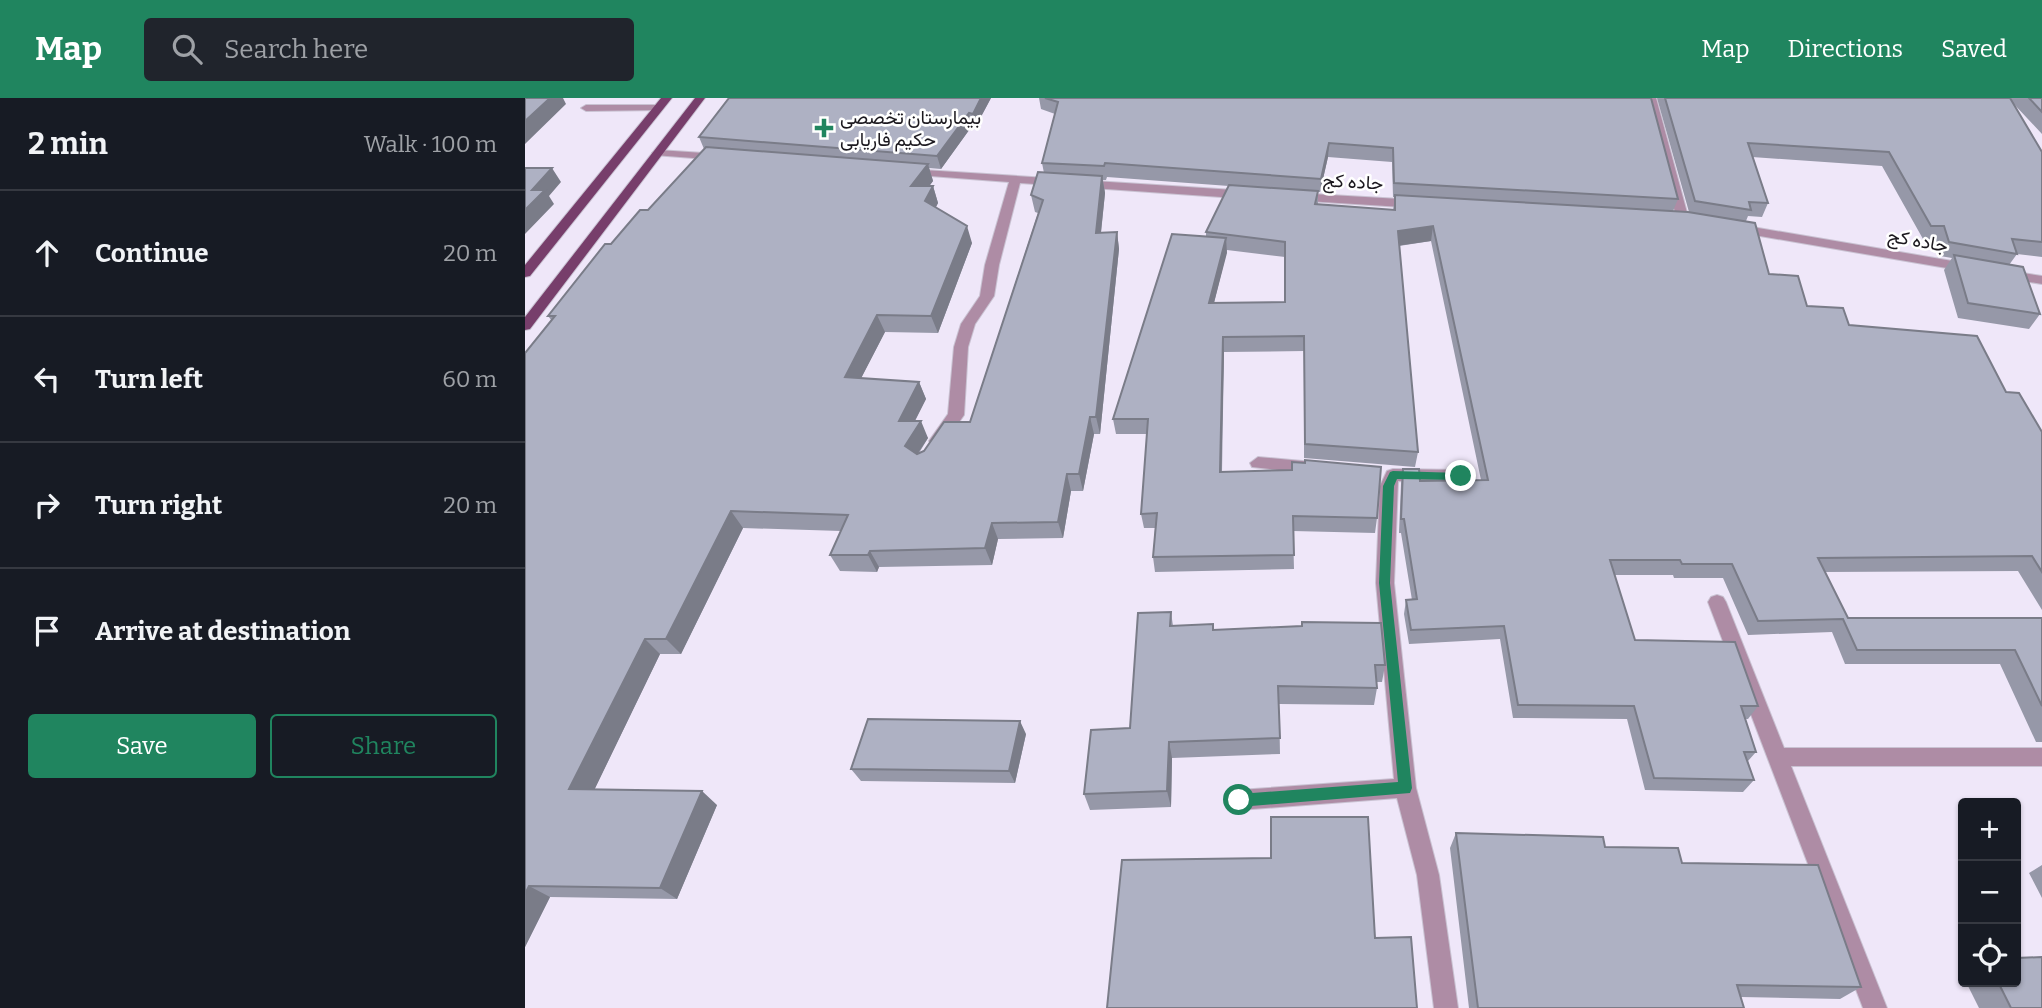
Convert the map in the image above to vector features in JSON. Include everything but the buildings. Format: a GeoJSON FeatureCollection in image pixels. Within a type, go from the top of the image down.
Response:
{"type":"FeatureCollection","features":[{"type":"Feature","properties":{"kind":"main road"},"geometry":{"type":"LineString","coordinates":[[525,326],[700,98]]}},
{"type":"Feature","properties":{"kind":"main road"},"geometry":{"type":"LineString","coordinates":[[525,273],[662,103]]}},
{"type":"Feature","properties":{"kind":"street"},"geometry":{"type":"LineString","coordinates":[[1651,98],[1683,220]]}},
{"type":"Feature","properties":{"kind":"street"},"geometry":{"type":"LineString","coordinates":[[586,108],[662,103]]}},
{"type":"Feature","properties":{"kind":"street"},"geometry":{"type":"LineString","coordinates":[[658,153],[727,158]]}},
{"type":"Feature","properties":{"kind":"street"},"geometry":{"type":"LineString","coordinates":[[891,171],[1265,195]]}},
{"type":"Feature","properties":{"kind":"street"},"geometry":{"type":"LineString","coordinates":[[930,452],[955,415],[961,347],[968,324],[987,296],[992,265],[1015,181]]}},
{"type":"Feature","properties":{"kind":"street","name":"جاده کج"},"geometry":{"type":"LineString","coordinates":[[1279,196],[1433,205]]}},
{"type":"Feature","properties":{"kind":"street","name":"جاده کج"},"geometry":{"type":"LineString","coordinates":[[1725,227],[2042,280]]}},
{"type":"Feature","properties":{"kind":"street"},"geometry":{"type":"LineString","coordinates":[[1258,463],[1325,469]]}},
{"type":"Feature","properties":{"kind":"street"},"geometry":{"type":"LineString","coordinates":[[1446,1008],[1428,875],[1405,788],[1385,583],[1387,474],[1461,476]]}},
{"type":"Feature","properties":{"kind":"street"},"geometry":{"type":"LineString","coordinates":[[1717,602],[1875,1008]]}},
{"type":"Feature","properties":{"kind":"street"},"geometry":{"type":"LineString","coordinates":[[1777,757],[2042,757]]}},
{"type":"Feature","properties":{"kind":"street"},"geometry":{"type":"LineString","coordinates":[[1239,800],[1405,788]]}},
{"type":"Feature","properties":{"kind":"place","name":"بیمارستان تخصصی حکیم فاریابی"},"geometry":{"type":"Point","coordinates":[824,128]}},
{"type":"Feature","properties":{"kind":"route"},"geometry":{"type":"LineString","coordinates":[[1239,800],[1405,788],[1385,583],[1388,486],[1393,475],[1409,473],[1461,476]]}}]}
